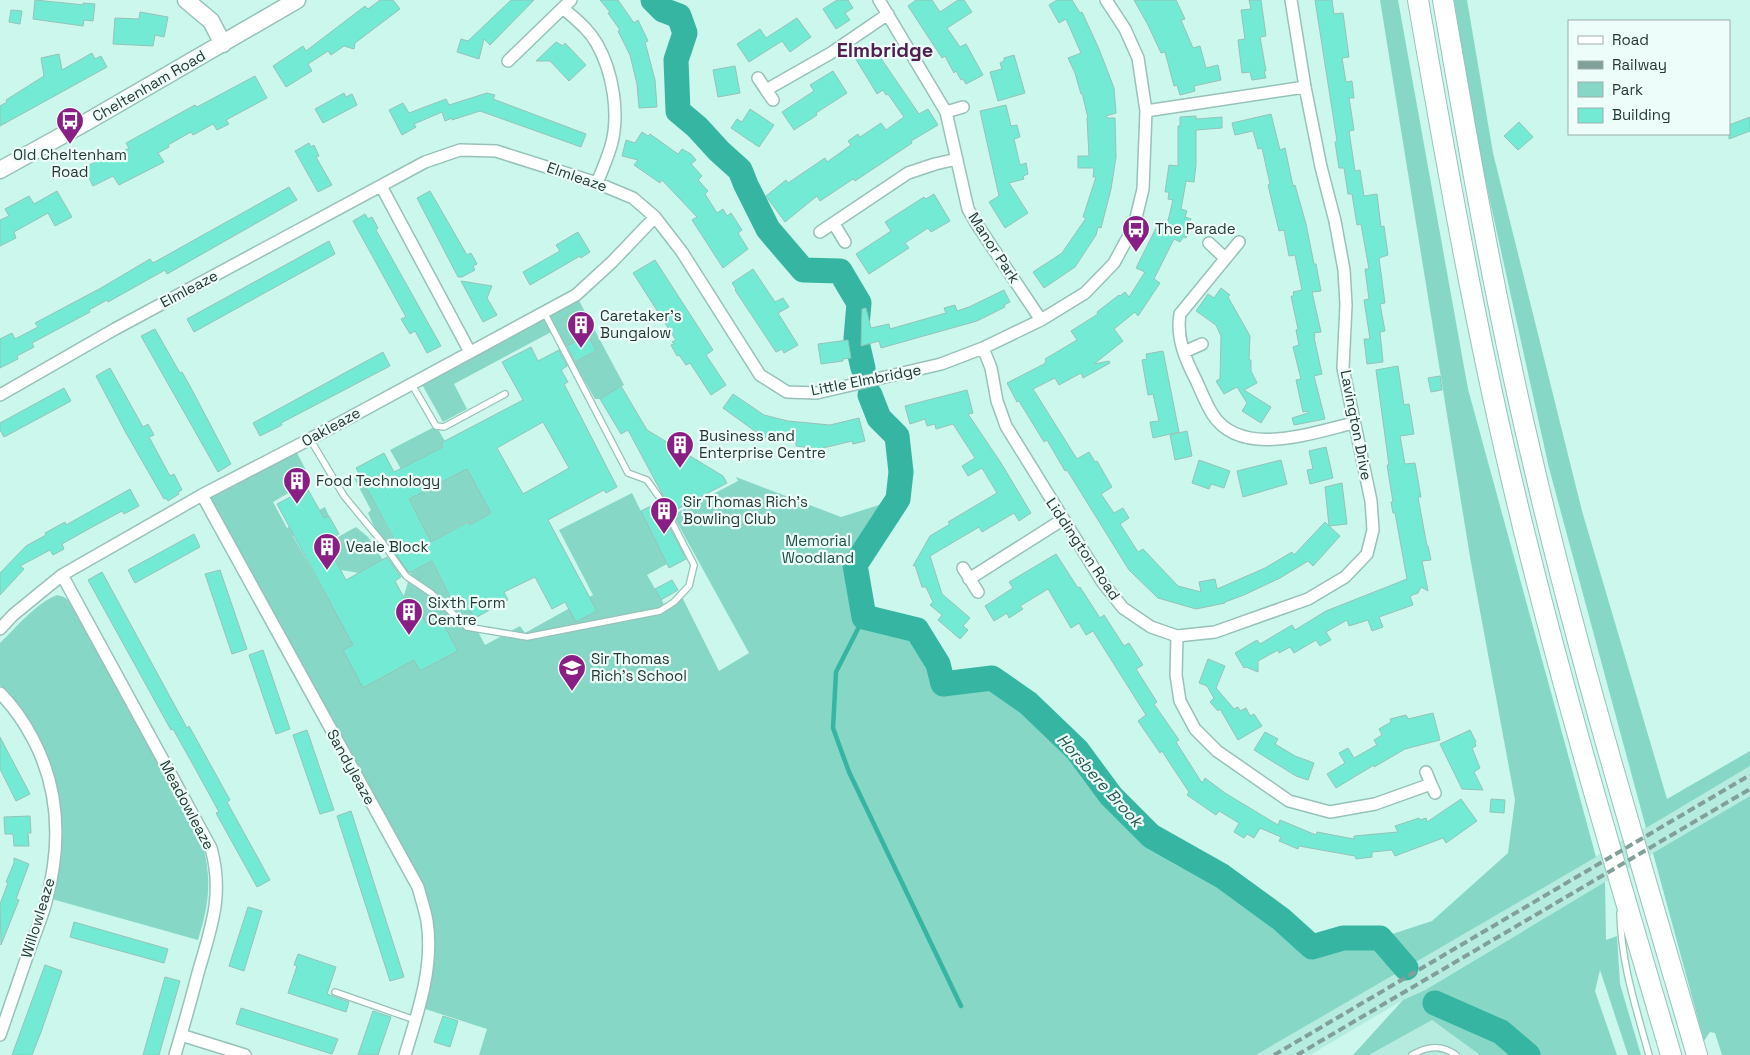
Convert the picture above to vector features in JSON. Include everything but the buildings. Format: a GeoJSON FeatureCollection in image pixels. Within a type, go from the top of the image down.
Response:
{"type":"FeatureCollection","features":[{"type":"Feature","properties":{"kind":"highway"},"geometry":{"type":"LineString","coordinates":[[1418,0],[1465,261],[1506,454],[1548,626],[1671,1055]]}},
{"type":"Feature","properties":{"kind":"highway"},"geometry":{"type":"LineString","coordinates":[[1443,0],[1490,264],[1530,452],[1592,692],[1697,1055]]}},
{"type":"Feature","properties":{"kind":"main road"},"geometry":{"type":"LineString","coordinates":[[186,0],[211,21],[223,44]]}},
{"type":"Feature","properties":{"kind":"main road","name":"Cheltenham Road"},"geometry":{"type":"LineString","coordinates":[[0,170],[298,0]]}},
{"type":"Feature","properties":{"kind":"street","name":"Manor Park"},"geometry":{"type":"LineString","coordinates":[[879,0],[946,112],[968,209],[1041,320]]}},
{"type":"Feature","properties":{"kind":"street","name":"Little Elmbridge"},"geometry":{"type":"LineString","coordinates":[[655,217],[682,252],[760,375],[787,392],[817,393],[854,385],[941,364],[983,348],[1041,320],[1086,293],[1114,263],[1134,226],[1143,189],[1146,111],[1138,58],[1125,29],[1106,0]]}},
{"type":"Feature","properties":{"kind":"street","name":"Lavington Drive"},"geometry":{"type":"LineString","coordinates":[[1178,636],[1215,632],[1308,599],[1345,577],[1367,554],[1373,530],[1371,501],[1343,368],[1346,305],[1344,270],[1335,220],[1320,168],[1291,0]]}},
{"type":"Feature","properties":{"kind":"street"},"geometry":{"type":"LineString","coordinates":[[508,61],[567,4],[585,27],[598,45],[607,67],[613,93],[614,118],[611,145],[597,183]]}},
{"type":"Feature","properties":{"kind":"street"},"geometry":{"type":"LineString","coordinates":[[766,90],[831,53],[888,14]]}},
{"type":"Feature","properties":{"kind":"street"},"geometry":{"type":"LineString","coordinates":[[758,78],[773,100]]}},
{"type":"Feature","properties":{"kind":"street"},"geometry":{"type":"LineString","coordinates":[[1146,111],[1305,87]]}},
{"type":"Feature","properties":{"kind":"street"},"geometry":{"type":"LineString","coordinates":[[946,112],[963,108]]}},
{"type":"Feature","properties":{"kind":"street","name":"Elmleaze"},"geometry":{"type":"LineString","coordinates":[[0,395],[115,328],[425,162],[460,150],[496,151],[597,183],[633,198],[655,217]]}},
{"type":"Feature","properties":{"kind":"street"},"geometry":{"type":"LineString","coordinates":[[820,232],[908,173],[934,164],[957,159]]}},
{"type":"Feature","properties":{"kind":"street"},"geometry":{"type":"LineString","coordinates":[[381,186],[470,352]]}},
{"type":"Feature","properties":{"kind":"street","name":"Oakleaze"},"geometry":{"type":"LineString","coordinates":[[0,629],[13,615],[62,575],[202,495],[310,439],[576,295],[612,262],[655,217]]}},
{"type":"Feature","properties":{"kind":"street"},"geometry":{"type":"LineString","coordinates":[[834,224],[845,242]]}},
{"type":"Feature","properties":{"kind":"street"},"geometry":{"type":"LineString","coordinates":[[1239,242],[1180,314],[1178,327],[1179,339],[1192,373],[1214,416],[1237,434],[1257,439],[1283,439],[1354,423]]}},
{"type":"Feature","properties":{"kind":"street"},"geometry":{"type":"LineString","coordinates":[[1209,243],[1225,258]]}},
{"type":"Feature","properties":{"kind":"street"},"geometry":{"type":"LineString","coordinates":[[1184,352],[1202,344]]}},
{"type":"Feature","properties":{"kind":"street","name":"Liddington Road"},"geometry":{"type":"LineString","coordinates":[[983,348],[991,368],[997,401],[1006,426],[1062,520],[1103,583],[1124,608],[1150,626],[1178,636]]}},
{"type":"Feature","properties":{"kind":"street","name":"Sandyleaze"},"geometry":{"type":"LineString","coordinates":[[202,495],[418,887],[427,921],[426,984],[405,1055]]}},
{"type":"Feature","properties":{"kind":"street"},"geometry":{"type":"LineString","coordinates":[[969,579],[1062,520]]}},
{"type":"Feature","properties":{"kind":"street"},"geometry":{"type":"LineString","coordinates":[[963,568],[978,592]]}},
{"type":"Feature","properties":{"kind":"street","name":"Meadowleaze"},"geometry":{"type":"LineString","coordinates":[[62,575],[211,848],[217,868],[214,915],[175,1055]]}},
{"type":"Feature","properties":{"kind":"street"},"geometry":{"type":"LineString","coordinates":[[1178,636],[1176,675],[1180,700],[1195,729],[1217,751],[1289,801],[1330,812],[1375,804],[1433,789],[1426,772]]}},
{"type":"Feature","properties":{"kind":"street","name":"Willowleaze"},"geometry":{"type":"LineString","coordinates":[[0,693],[14,707],[40,753],[50,780],[55,803],[56,832],[54,861],[46,901],[0,1035]]}},
{"type":"Feature","properties":{"kind":"street"},"geometry":{"type":"LineString","coordinates":[[181,1035],[245,1055]]}},
{"type":"Feature","properties":{"kind":"lane"},"geometry":{"type":"LineString","coordinates":[[310,439],[344,496],[382,542],[406,576],[431,593],[467,628],[527,637],[660,612],[674,602],[689,586],[694,565],[659,497],[647,480],[628,474],[544,312]]}},
{"type":"Feature","properties":{"kind":"lane"},"geometry":{"type":"LineString","coordinates":[[411,383],[436,426],[444,427],[505,394]]}},
{"type":"Feature","properties":{"kind":"lane"},"geometry":{"type":"LineString","coordinates":[[1623,888],[1620,909],[1622,946],[1627,976],[1649,1055]]}},
{"type":"Feature","properties":{"kind":"lane"},"geometry":{"type":"LineString","coordinates":[[335,992],[416,1020]]}},
{"type":"Feature","properties":{"kind":"lane"},"geometry":{"type":"LineString","coordinates":[[1412,1055],[1422,1049],[1432,1047],[1447,1049],[1456,1055]]}},
{"type":"Feature","properties":{"kind":"shaded area"},"geometry":{"type":"Polygon","coordinates":[[[1750,766],[1750,796],[1424,990],[1403,1000],[1310,1055],[1256,1055],[1750,766]]]}},
{"type":"Feature","properties":{"kind":"shaded area"},"geometry":{"type":"Polygon","coordinates":[[[1432,1020],[1480,1055],[1369,1055],[1432,1020]]]}},
{"type":"Feature","properties":{"kind":"green space","name":"Memorial Woodland"},"geometry":{"type":"Polygon","coordinates":[[[1380,0],[1398,0],[1468,389],[1596,857],[1256,1055],[479,1055],[487,1029],[419,1007],[428,943],[418,887],[202,495],[294,447],[311,480],[273,502],[287,528],[325,507],[329,516],[293,536],[345,629],[403,598],[411,573],[404,573],[375,529],[368,513],[371,510],[354,478],[360,475],[411,572],[432,561],[452,601],[459,598],[466,612],[470,610],[475,618],[472,620],[485,645],[520,626],[525,633],[593,595],[559,530],[632,493],[667,564],[647,575],[665,606],[682,597],[719,671],[749,653],[673,515],[738,481],[736,477],[841,517],[898,499],[855,565],[864,617],[917,630],[938,664],[943,684],[992,678],[1028,703],[1077,750],[1111,796],[1151,836],[1222,876],[1281,919],[1312,947],[1343,938],[1380,938],[1432,921],[1508,853],[1515,800],[1470,557],[1380,0]]]}},
{"type":"Feature","properties":{"kind":"green space"},"geometry":{"type":"Polygon","coordinates":[[[1454,0],[1467,0],[1493,153],[1582,511],[1667,799],[1750,751],[1750,766],[1646,828],[1549,468],[1480,156],[1454,0]]]}},
{"type":"Feature","properties":{"kind":"green space"},"geometry":{"type":"Polygon","coordinates":[[[576,295],[624,385],[600,399],[595,399],[574,363],[596,351],[588,336],[563,348],[553,331],[454,384],[467,409],[443,422],[419,379],[576,295]]]}},
{"type":"Feature","properties":{"kind":"green space"},"geometry":{"type":"Polygon","coordinates":[[[436,426],[445,441],[441,443],[443,447],[401,469],[390,450],[436,426]]]}},
{"type":"Feature","properties":{"kind":"green space"},"geometry":{"type":"Polygon","coordinates":[[[465,465],[491,513],[470,525],[467,522],[431,542],[409,499],[456,474],[465,465]]]}},
{"type":"Feature","properties":{"kind":"green space"},"geometry":{"type":"Polygon","coordinates":[[[356,527],[368,537],[383,560],[359,573],[341,570],[332,554],[338,537],[356,527]]]}},
{"type":"Feature","properties":{"kind":"green space"},"geometry":{"type":"Polygon","coordinates":[[[57,595],[64,597],[73,604],[204,850],[208,874],[208,895],[198,940],[52,899],[62,840],[58,790],[45,752],[36,734],[14,700],[0,685],[0,643],[41,604],[57,595]]]}},
{"type":"Feature","properties":{"kind":"green space"},"geometry":{"type":"Polygon","coordinates":[[[1750,796],[1750,1055],[1722,1055],[1715,1033],[1710,1032],[1704,1041],[1653,853],[1750,796]]]}},
{"type":"Feature","properties":{"kind":"green space"},"geometry":{"type":"Polygon","coordinates":[[[1605,882],[1606,940],[1617,936],[1620,984],[1641,1055],[1628,1055],[1600,970],[1595,991],[1617,1055],[1480,1055],[1432,1020],[1369,1055],[1353,1055],[1403,1000],[1425,990],[1605,882]]]}},
{"type":"Feature","properties":{"kind":"waterway","name":"Horsbere Brook"},"geometry":{"type":"LineString","coordinates":[[653,0],[663,10],[679,16],[685,33],[676,60],[678,111],[697,127],[740,170],[768,229],[803,270],[840,271],[859,303],[856,338],[863,368]]}},
{"type":"Feature","properties":{"kind":"waterway","name":"Horsbere Brook"},"geometry":{"type":"LineString","coordinates":[[870,395],[879,418],[897,436],[901,472],[898,499],[855,565],[864,617],[917,630],[938,664],[943,684],[992,678],[1028,703],[1077,750],[1111,796],[1151,836],[1222,876],[1281,919],[1312,947],[1343,938],[1380,938],[1406,968]]}},
{"type":"Feature","properties":{"kind":"waterway"},"geometry":{"type":"LineString","coordinates":[[864,617],[836,672],[833,728],[849,772],[961,1006]]}},
{"type":"Feature","properties":{"kind":"waterway","name":"Horsbere Brook"},"geometry":{"type":"LineString","coordinates":[[1435,1003],[1501,1032],[1528,1055]]}},
{"type":"Feature","properties":{"kind":"railway"},"geometry":{"type":"LineString","coordinates":[[1274,1055],[1750,775]]}},
{"type":"Feature","properties":{"kind":"railway"},"geometry":{"type":"LineString","coordinates":[[1297,1055],[1750,789]]}},
{"type":"Feature","properties":{"kind":"place","name":"Old Cheltenham Road"},"geometry":{"type":"Point","coordinates":[70,145]}},
{"type":"Feature","properties":{"kind":"place","name":"The Parade"},"geometry":{"type":"Point","coordinates":[1136,253]}},
{"type":"Feature","properties":{"kind":"place","name":"Caretaker's Bungalow"},"geometry":{"type":"Point","coordinates":[581,349]}},
{"type":"Feature","properties":{"kind":"place","name":"Business and Enterprise Centre"},"geometry":{"type":"Point","coordinates":[680,469]}},
{"type":"Feature","properties":{"kind":"place","name":"Food Technology"},"geometry":{"type":"Point","coordinates":[297,505]}},
{"type":"Feature","properties":{"kind":"place","name":"Sir Thomas Rich's Bowling Club"},"geometry":{"type":"Point","coordinates":[664,535]}},
{"type":"Feature","properties":{"kind":"place","name":"Veale Block"},"geometry":{"type":"Point","coordinates":[327,571]}},
{"type":"Feature","properties":{"kind":"place","name":"Sixth Form Centre"},"geometry":{"type":"Point","coordinates":[409,636]}},
{"type":"Feature","properties":{"kind":"place","name":"Sir Thomas Rich's School"},"geometry":{"type":"Point","coordinates":[572,692]}},
{"type":"Feature","properties":{"kind":"district","name":"Elmbridge"},"geometry":{"type":"Point","coordinates":[885,50]}}]}
